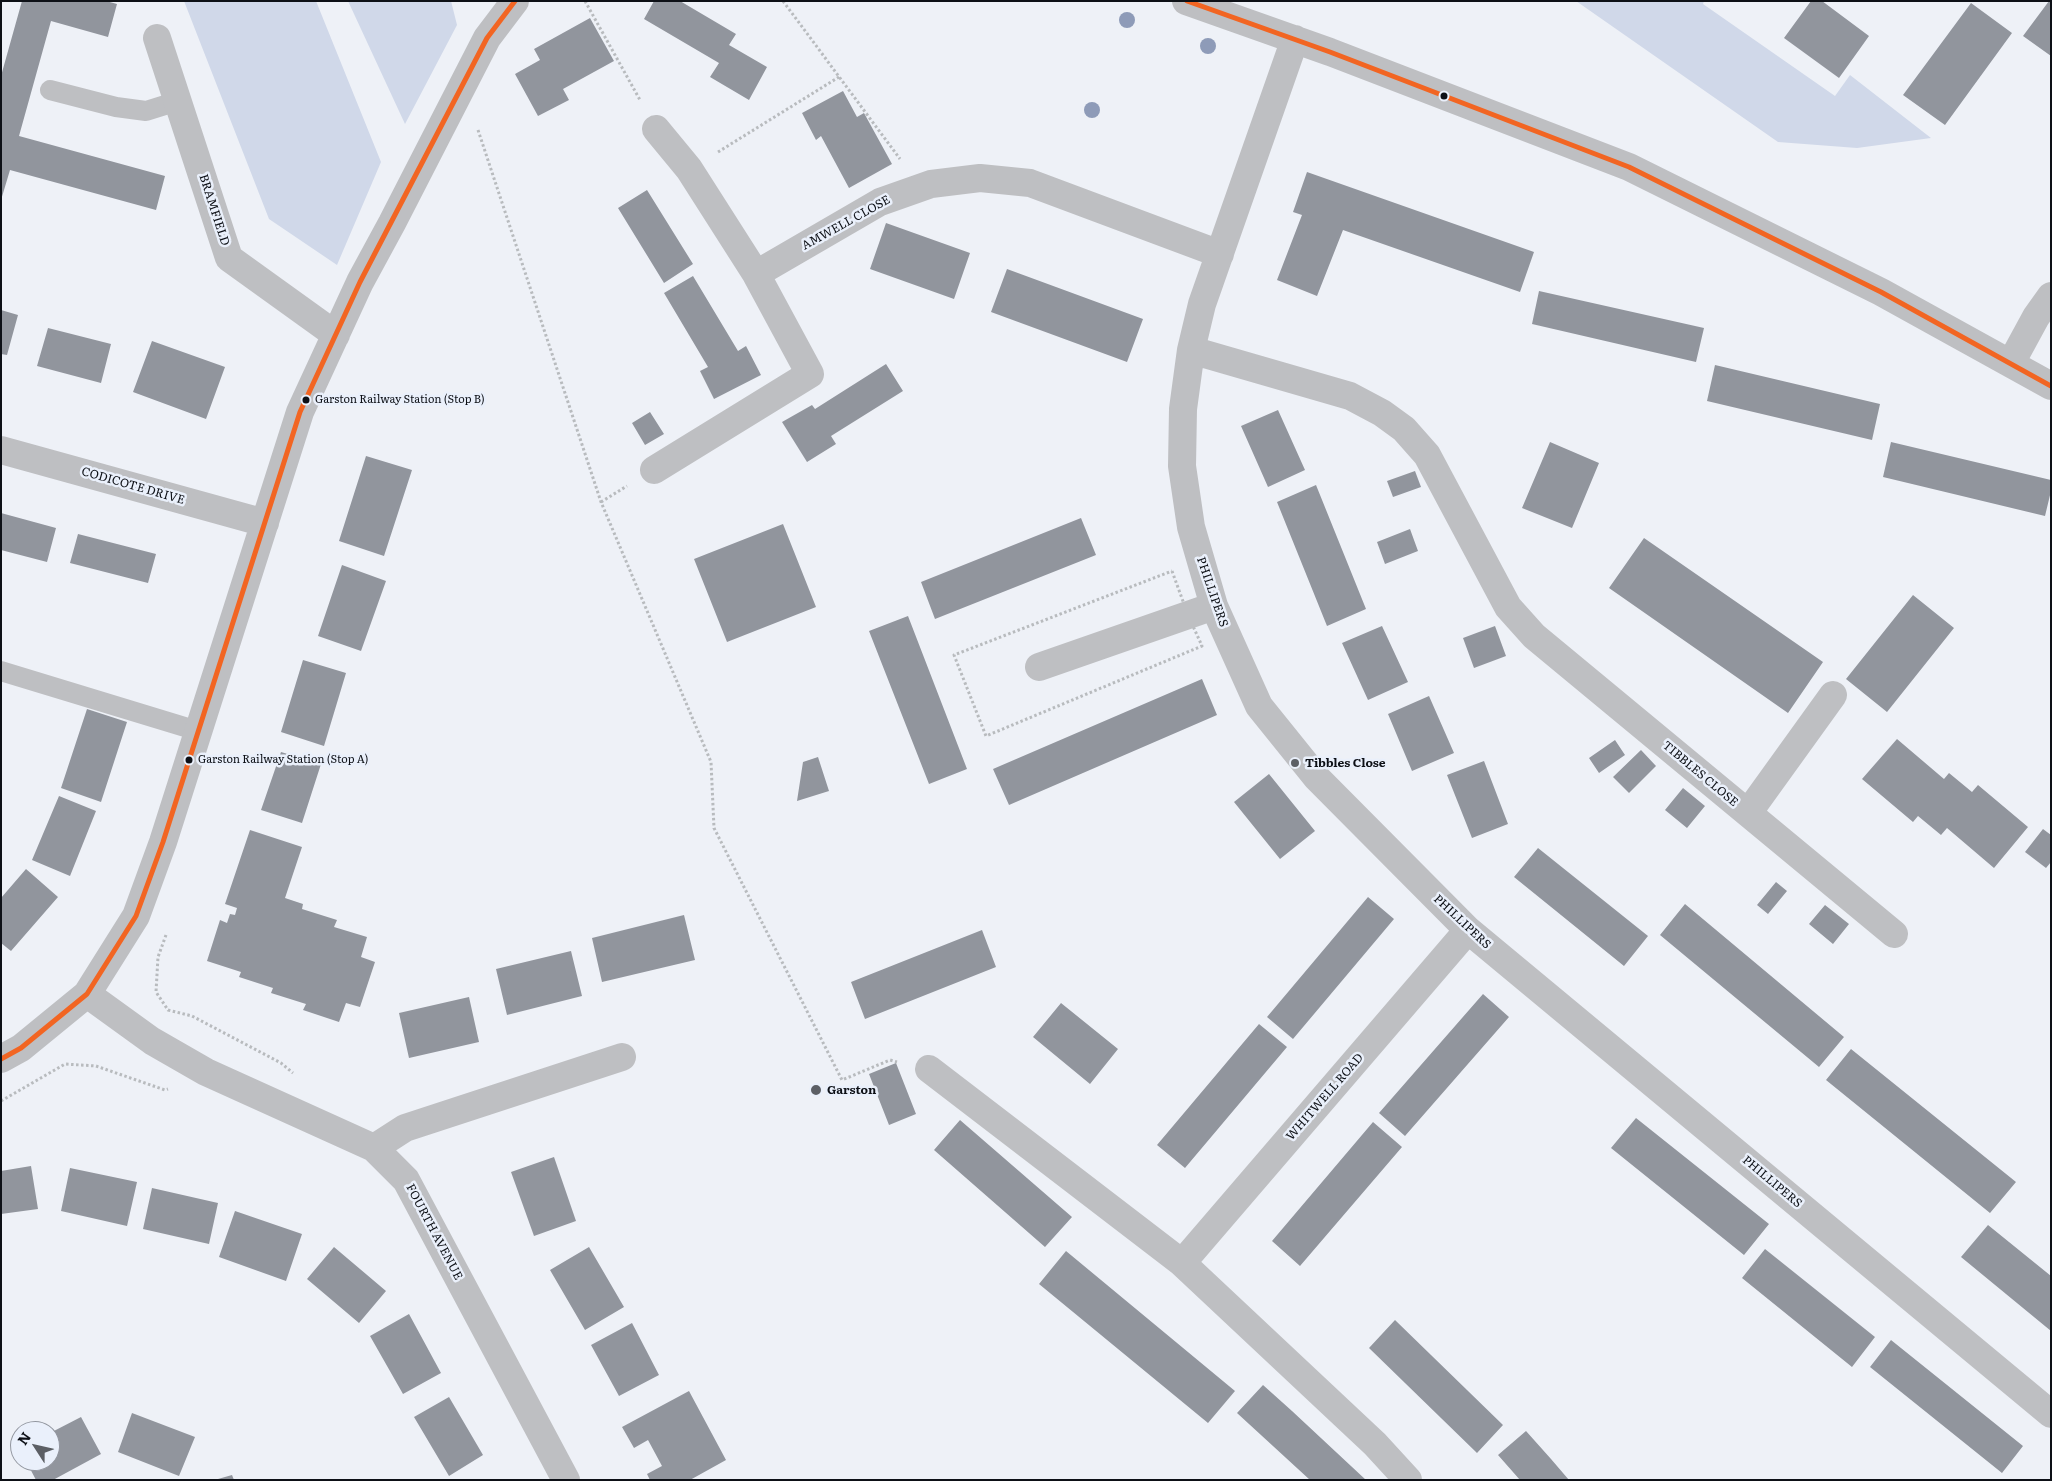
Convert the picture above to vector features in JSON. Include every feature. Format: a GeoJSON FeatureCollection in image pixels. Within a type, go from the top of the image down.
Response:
{"type":"FeatureCollection","features":[{"type":"Feature","properties":{"kind":"street"},"geometry":{"type":"LineString","coordinates":[[1,1059],[21,1048],[87,994],[136,916],[163,842],[300,412],[360,282],[487,38],[515,1]]}},
{"type":"Feature","properties":{"kind":"street"},"geometry":{"type":"LineString","coordinates":[[1186,1],[1295,39],[1629,167],[1881,292],[2051,386]]}},
{"type":"Feature","properties":{"kind":"street","name":"BRAMFIELD"},"geometry":{"type":"LineString","coordinates":[[157,38],[229,258],[336,335]]}},
{"type":"Feature","properties":{"kind":"street","name":"PHILLIPERS"},"geometry":{"type":"LineString","coordinates":[[1295,39],[1202,304],[1191,350],[1183,409],[1182,466],[1191,527],[1214,606],[1259,706],[1317,778],[1468,930],[2051,1414]]}},
{"type":"Feature","properties":{"kind":"street"},"geometry":{"type":"LineString","coordinates":[[654,470],[810,374],[756,274],[689,169],[656,129]]}},
{"type":"Feature","properties":{"kind":"street","name":"AMWELL CLOSE"},"geometry":{"type":"LineString","coordinates":[[756,274],[880,202],[931,184],[980,178],[1030,183],[1220,254]]}},
{"type":"Feature","properties":{"kind":"street"},"geometry":{"type":"LineString","coordinates":[[2011,363],[2036,317],[2051,296]]}},
{"type":"Feature","properties":{"kind":"street","name":"TIBBLES CLOSE"},"geometry":{"type":"LineString","coordinates":[[1191,350],[1350,396],[1382,413],[1404,429],[1427,455],[1508,607],[1534,636],[1894,934]]}},
{"type":"Feature","properties":{"kind":"street","name":"CODICOTE DRIVE"},"geometry":{"type":"LineString","coordinates":[[1,450],[265,523]]}},
{"type":"Feature","properties":{"kind":"street"},"geometry":{"type":"LineString","coordinates":[[1038,667],[1214,606]]}},
{"type":"Feature","properties":{"kind":"street","name":"TIBBLES CLOSE"},"geometry":{"type":"LineString","coordinates":[[1748,813],[1833,695]]}},
{"type":"Feature","properties":{"kind":"street","name":"WHITWELL ROAD"},"geometry":{"type":"LineString","coordinates":[[1182,1263],[1468,930]]}},
{"type":"Feature","properties":{"kind":"street","name":"FOURTH AVENUE"},"geometry":{"type":"LineString","coordinates":[[87,994],[152,1042],[206,1072],[374,1148],[406,1180],[566,1480]]}},
{"type":"Feature","properties":{"kind":"street"},"geometry":{"type":"LineString","coordinates":[[374,1148],[405,1128],[622,1057]]}},
{"type":"Feature","properties":{"kind":"street"},"geometry":{"type":"LineString","coordinates":[[929,1069],[1182,1263],[1375,1444],[1408,1480]]}},
{"type":"Feature","properties":{"kind":"lane"},"geometry":{"type":"LineString","coordinates":[[50,90],[116,107],[146,111],[178,101]]}},
{"type":"Feature","properties":{"kind":"lane"},"geometry":{"type":"LineString","coordinates":[[1,670],[198,730]]}},
{"type":"Feature","properties":{"kind":"path"},"geometry":{"type":"LineString","coordinates":[[585,1],[656,129]]}},
{"type":"Feature","properties":{"kind":"path"},"geometry":{"type":"LineString","coordinates":[[783,1],[921,188]]}},
{"type":"Feature","properties":{"kind":"path"},"geometry":{"type":"LineString","coordinates":[[689,169],[839,77]]}},
{"type":"Feature","properties":{"kind":"path"},"geometry":{"type":"LineString","coordinates":[[477,126],[602,502],[711,762],[714,828],[842,1080],[890,1060],[929,1069]]}},
{"type":"Feature","properties":{"kind":"path"},"geometry":{"type":"LineString","coordinates":[[168,1010],[192,1016],[281,1063],[300,1079]]}},
{"type":"Feature","properties":{"kind":"path"},"geometry":{"type":"LineString","coordinates":[[1,1101],[65,1064],[96,1066],[165,1090]]}},
{"type":"Feature","properties":{"kind":"shaded area"},"geometry":{"type":"Polygon","coordinates":[[[184,1],[316,1],[381,162],[337,265],[269,219],[184,1]]]}},
{"type":"Feature","properties":{"kind":"shaded area"},"geometry":{"type":"Polygon","coordinates":[[[348,1],[451,1],[457,25],[405,124],[348,1]]]}},
{"type":"Feature","properties":{"kind":"shaded area"},"geometry":{"type":"Polygon","coordinates":[[[1576,1],[1704,1],[1703,4],[1835,96],[1850,75],[1931,138],[1857,148],[1778,142],[1576,1]]]}},
{"type":"Feature","properties":{"kind":"building"},"geometry":{"type":"Polygon","coordinates":[[[22,1],[106,1],[117,4],[108,37],[51,21],[19,136],[165,176],[156,210],[10,170],[1,200],[1,76],[22,1]]]}},
{"type":"Feature","properties":{"kind":"building"},"geometry":{"type":"Polygon","coordinates":[[[654,1],[680,1],[736,34],[729,45],[767,67],[749,100],[710,77],[719,63],[644,19],[654,1]]]}},
{"type":"Feature","properties":{"kind":"building"},"geometry":{"type":"Polygon","coordinates":[[[1811,1],[1822,1],[1869,36],[1839,78],[1784,38],[1811,1]]]}},
{"type":"Feature","properties":{"kind":"building"},"geometry":{"type":"Polygon","coordinates":[[[2049,1],[2051,1],[2051,56],[2023,36],[2049,1]]]}},
{"type":"Feature","properties":{"kind":"building"},"geometry":{"type":"Polygon","coordinates":[[[1971,3],[2012,33],[1945,125],[1903,95],[1971,3]]]}},
{"type":"Feature","properties":{"kind":"building"},"geometry":{"type":"Polygon","coordinates":[[[590,18],[614,61],[563,89],[569,100],[538,116],[515,74],[540,60],[534,49],[590,18]]]}},
{"type":"Feature","properties":{"kind":"building"},"geometry":{"type":"Polygon","coordinates":[[[843,91],[857,117],[864,113],[892,164],[849,188],[821,136],[816,140],[802,113],[843,91]]]}},
{"type":"Feature","properties":{"kind":"building"},"geometry":{"type":"Polygon","coordinates":[[[1307,172],[1534,252],[1520,292],[1343,230],[1317,296],[1277,280],[1302,215],[1293,212],[1307,172]]]}},
{"type":"Feature","properties":{"kind":"building"},"geometry":{"type":"Polygon","coordinates":[[[647,190],[693,264],[664,283],[618,208],[647,190]]]}},
{"type":"Feature","properties":{"kind":"building"},"geometry":{"type":"Polygon","coordinates":[[[886,223],[970,253],[954,299],[870,269],[886,223]]]}},
{"type":"Feature","properties":{"kind":"building"},"geometry":{"type":"Polygon","coordinates":[[[1007,269],[1143,319],[1127,362],[991,312],[1007,269]]]}},
{"type":"Feature","properties":{"kind":"building"},"geometry":{"type":"Polygon","coordinates":[[[693,276],[738,351],[746,346],[761,375],[714,399],[700,371],[708,367],[664,293],[693,276]]]}},
{"type":"Feature","properties":{"kind":"building"},"geometry":{"type":"Polygon","coordinates":[[[1539,291],[1704,328],[1696,362],[1532,324],[1539,291]]]}},
{"type":"Feature","properties":{"kind":"building"},"geometry":{"type":"Polygon","coordinates":[[[1,310],[18,315],[7,355],[1,354],[1,310]]]}},
{"type":"Feature","properties":{"kind":"building"},"geometry":{"type":"Polygon","coordinates":[[[48,328],[111,344],[101,383],[37,366],[48,328]]]}},
{"type":"Feature","properties":{"kind":"building"},"geometry":{"type":"Polygon","coordinates":[[[152,341],[225,367],[206,419],[133,392],[152,341]]]}},
{"type":"Feature","properties":{"kind":"building"},"geometry":{"type":"Polygon","coordinates":[[[886,364],[903,391],[831,436],[836,444],[807,462],[782,422],[812,405],[815,409],[886,364]]]}},
{"type":"Feature","properties":{"kind":"building"},"geometry":{"type":"Polygon","coordinates":[[[1715,365],[1880,404],[1872,440],[1707,401],[1715,365]]]}},
{"type":"Feature","properties":{"kind":"building"},"geometry":{"type":"Polygon","coordinates":[[[1278,410],[1305,470],[1268,487],[1241,426],[1278,410]]]}},
{"type":"Feature","properties":{"kind":"building"},"geometry":{"type":"Polygon","coordinates":[[[650,412],[664,434],[645,445],[632,423],[650,412]]]}},
{"type":"Feature","properties":{"kind":"building"},"geometry":{"type":"Polygon","coordinates":[[[1550,442],[1599,463],[1572,528],[1522,508],[1550,442]]]}},
{"type":"Feature","properties":{"kind":"building"},"geometry":{"type":"Polygon","coordinates":[[[1891,442],[2051,480],[2051,491],[2045,516],[1883,477],[1891,442]]]}},
{"type":"Feature","properties":{"kind":"building"},"geometry":{"type":"Polygon","coordinates":[[[366,456],[412,470],[384,556],[339,541],[366,456]]]}},
{"type":"Feature","properties":{"kind":"building"},"geometry":{"type":"Polygon","coordinates":[[[1415,471],[1421,487],[1393,497],[1387,481],[1415,471]]]}},
{"type":"Feature","properties":{"kind":"building"},"geometry":{"type":"Polygon","coordinates":[[[1316,485],[1366,609],[1327,626],[1277,502],[1316,485]]]}},
{"type":"Feature","properties":{"kind":"building"},"geometry":{"type":"Polygon","coordinates":[[[1,513],[56,528],[47,562],[1,550],[1,513]]]}},
{"type":"Feature","properties":{"kind":"building"},"geometry":{"type":"Polygon","coordinates":[[[1081,518],[1096,555],[935,619],[921,582],[1081,518]]]}},
{"type":"Feature","properties":{"kind":"building"},"geometry":{"type":"Polygon","coordinates":[[[783,524],[816,607],[727,642],[694,559],[783,524]]]}},
{"type":"Feature","properties":{"kind":"building"},"geometry":{"type":"Polygon","coordinates":[[[1410,529],[1418,551],[1385,564],[1377,542],[1410,529]]]}},
{"type":"Feature","properties":{"kind":"building"},"geometry":{"type":"Polygon","coordinates":[[[78,534],[156,554],[148,583],[70,563],[78,534]]]}},
{"type":"Feature","properties":{"kind":"building"},"geometry":{"type":"Polygon","coordinates":[[[1644,538],[1823,662],[1788,713],[1609,588],[1644,538]]]}},
{"type":"Feature","properties":{"kind":"building"},"geometry":{"type":"Polygon","coordinates":[[[342,565],[386,581],[361,651],[318,636],[342,565]]]}},
{"type":"Feature","properties":{"kind":"building"},"geometry":{"type":"Polygon","coordinates":[[[1913,595],[1954,628],[1887,712],[1846,679],[1913,595]]]}},
{"type":"Feature","properties":{"kind":"building"},"geometry":{"type":"Polygon","coordinates":[[[908,616],[967,769],[929,784],[869,631],[908,616]]]}},
{"type":"Feature","properties":{"kind":"building"},"geometry":{"type":"Polygon","coordinates":[[[1382,626],[1408,682],[1368,700],[1342,643],[1382,626]]]}},
{"type":"Feature","properties":{"kind":"building"},"geometry":{"type":"Polygon","coordinates":[[[1495,626],[1506,656],[1474,668],[1463,638],[1495,626]]]}},
{"type":"Feature","properties":{"kind":"building"},"geometry":{"type":"Polygon","coordinates":[[[303,660],[346,673],[324,746],[281,732],[303,660]]]}},
{"type":"Feature","properties":{"kind":"building"},"geometry":{"type":"Polygon","coordinates":[[[1202,679],[1217,715],[1009,805],[993,769],[1202,679]]]}},
{"type":"Feature","properties":{"kind":"building"},"geometry":{"type":"Polygon","coordinates":[[[1429,696],[1454,753],[1412,771],[1388,714],[1429,696]]]}},
{"type":"Feature","properties":{"kind":"building"},"geometry":{"type":"Polygon","coordinates":[[[87,709],[127,722],[101,802],[61,788],[87,709]]]}},
{"type":"Feature","properties":{"kind":"building"},"geometry":{"type":"Polygon","coordinates":[[[1897,739],[1944,779],[1949,773],[1972,792],[1978,785],[2028,827],[1994,868],[1947,828],[1941,835],[1918,816],[1913,822],[1862,779],[1897,739]]]}},
{"type":"Feature","properties":{"kind":"building"},"geometry":{"type":"Polygon","coordinates":[[[1615,740],[1625,755],[1599,773],[1589,758],[1615,740]]]}},
{"type":"Feature","properties":{"kind":"building"},"geometry":{"type":"Polygon","coordinates":[[[1641,750],[1656,766],[1629,793],[1613,777],[1641,750]]]}},
{"type":"Feature","properties":{"kind":"building"},"geometry":{"type":"Polygon","coordinates":[[[281,752],[321,764],[302,823],[261,810],[281,752]]]}},
{"type":"Feature","properties":{"kind":"building"},"geometry":{"type":"Polygon","coordinates":[[[818,757],[829,791],[797,801],[803,762],[818,757]]]}},
{"type":"Feature","properties":{"kind":"building"},"geometry":{"type":"Polygon","coordinates":[[[1484,761],[1508,824],[1472,838],[1447,775],[1484,761]]]}},
{"type":"Feature","properties":{"kind":"building"},"geometry":{"type":"Polygon","coordinates":[[[1269,774],[1315,831],[1280,859],[1234,802],[1269,774]]]}},
{"type":"Feature","properties":{"kind":"building"},"geometry":{"type":"Polygon","coordinates":[[[1683,788],[1705,806],[1687,828],[1665,810],[1683,788]]]}},
{"type":"Feature","properties":{"kind":"building"},"geometry":{"type":"Polygon","coordinates":[[[59,796],[96,811],[70,876],[32,860],[59,796]]]}},
{"type":"Feature","properties":{"kind":"building"},"geometry":{"type":"Polygon","coordinates":[[[2043,829],[2051,835],[2051,862],[2046,868],[2025,852],[2043,829]]]}},
{"type":"Feature","properties":{"kind":"building"},"geometry":{"type":"Polygon","coordinates":[[[250,830],[302,847],[285,898],[303,904],[302,909],[337,920],[334,927],[367,937],[361,957],[375,962],[360,1007],[346,1003],[339,1022],[303,1010],[306,1004],[271,993],[273,988],[239,977],[241,972],[207,961],[220,920],[227,923],[230,914],[235,915],[237,908],[225,904],[250,830]]]}},
{"type":"Feature","properties":{"kind":"building"},"geometry":{"type":"Polygon","coordinates":[[[1538,848],[1648,936],[1624,966],[1514,877],[1538,848]]]}},
{"type":"Feature","properties":{"kind":"building"},"geometry":{"type":"Polygon","coordinates":[[[26,869],[58,897],[11,951],[1,943],[1,898],[26,869]]]}},
{"type":"Feature","properties":{"kind":"building"},"geometry":{"type":"Polygon","coordinates":[[[1776,882],[1787,891],[1768,914],[1757,905],[1776,882]]]}},
{"type":"Feature","properties":{"kind":"building"},"geometry":{"type":"Polygon","coordinates":[[[1368,897],[1394,919],[1293,1039],[1267,1017],[1368,897]]]}},
{"type":"Feature","properties":{"kind":"building"},"geometry":{"type":"Polygon","coordinates":[[[1685,904],[1844,1037],[1819,1067],[1660,935],[1685,904]]]}},
{"type":"Feature","properties":{"kind":"building"},"geometry":{"type":"Polygon","coordinates":[[[1825,905],[1849,924],[1833,944],[1809,924],[1825,905]]]}},
{"type":"Feature","properties":{"kind":"building"},"geometry":{"type":"Polygon","coordinates":[[[684,915],[695,960],[602,982],[592,938],[684,915]]]}},
{"type":"Feature","properties":{"kind":"building"},"geometry":{"type":"Polygon","coordinates":[[[982,930],[996,967],[865,1019],[851,982],[982,930]]]}},
{"type":"Feature","properties":{"kind":"building"},"geometry":{"type":"Polygon","coordinates":[[[571,951],[582,996],[507,1015],[496,969],[571,951]]]}},
{"type":"Feature","properties":{"kind":"building"},"geometry":{"type":"Polygon","coordinates":[[[1483,994],[1509,1017],[1405,1136],[1379,1113],[1483,994]]]}},
{"type":"Feature","properties":{"kind":"building"},"geometry":{"type":"Polygon","coordinates":[[[469,997],[479,1042],[409,1058],[399,1013],[469,997]]]}},
{"type":"Feature","properties":{"kind":"building"},"geometry":{"type":"Polygon","coordinates":[[[1061,1003],[1118,1049],[1090,1084],[1033,1037],[1061,1003]]]}},
{"type":"Feature","properties":{"kind":"building"},"geometry":{"type":"Polygon","coordinates":[[[1259,1024],[1287,1047],[1185,1168],[1157,1145],[1259,1024]]]}},
{"type":"Feature","properties":{"kind":"building"},"geometry":{"type":"Polygon","coordinates":[[[1851,1049],[2016,1182],[1990,1213],[1826,1080],[1851,1049]]]}},
{"type":"Feature","properties":{"kind":"building"},"geometry":{"type":"Polygon","coordinates":[[[896,1063],[916,1114],[889,1125],[869,1074],[896,1063]]]}},
{"type":"Feature","properties":{"kind":"building"},"geometry":{"type":"Polygon","coordinates":[[[1636,1118],[1769,1224],[1744,1255],[1611,1148],[1636,1118]]]}},
{"type":"Feature","properties":{"kind":"building"},"geometry":{"type":"Polygon","coordinates":[[[960,1120],[1072,1217],[1045,1247],[934,1150],[960,1120]]]}},
{"type":"Feature","properties":{"kind":"building"},"geometry":{"type":"Polygon","coordinates":[[[1373,1122],[1402,1147],[1300,1266],[1272,1241],[1373,1122]]]}},
{"type":"Feature","properties":{"kind":"building"},"geometry":{"type":"Polygon","coordinates":[[[554,1157],[576,1221],[534,1236],[511,1172],[554,1157]]]}},
{"type":"Feature","properties":{"kind":"building"},"geometry":{"type":"Polygon","coordinates":[[[31,1166],[38,1209],[1,1214],[1,1171],[31,1166]]]}},
{"type":"Feature","properties":{"kind":"building"},"geometry":{"type":"Polygon","coordinates":[[[70,1168],[137,1182],[127,1226],[61,1211],[70,1168]]]}},
{"type":"Feature","properties":{"kind":"building"},"geometry":{"type":"Polygon","coordinates":[[[152,1188],[218,1203],[209,1244],[143,1229],[152,1188]]]}},
{"type":"Feature","properties":{"kind":"building"},"geometry":{"type":"Polygon","coordinates":[[[235,1211],[302,1234],[286,1281],[219,1257],[235,1211]]]}},
{"type":"Feature","properties":{"kind":"building"},"geometry":{"type":"Polygon","coordinates":[[[1988,1225],[2051,1276],[2051,1331],[1961,1257],[1988,1225]]]}},
{"type":"Feature","properties":{"kind":"building"},"geometry":{"type":"Polygon","coordinates":[[[334,1247],[386,1291],[359,1323],[307,1279],[334,1247]]]}},
{"type":"Feature","properties":{"kind":"building"},"geometry":{"type":"Polygon","coordinates":[[[589,1247],[624,1307],[585,1330],[550,1270],[589,1247]]]}},
{"type":"Feature","properties":{"kind":"building"},"geometry":{"type":"Polygon","coordinates":[[[1765,1249],[1875,1337],[1852,1367],[1742,1278],[1765,1249]]]}},
{"type":"Feature","properties":{"kind":"building"},"geometry":{"type":"Polygon","coordinates":[[[1066,1251],[1235,1391],[1208,1423],[1039,1284],[1066,1251]]]}},
{"type":"Feature","properties":{"kind":"building"},"geometry":{"type":"Polygon","coordinates":[[[409,1314],[441,1373],[403,1394],[370,1336],[409,1314]]]}},
{"type":"Feature","properties":{"kind":"building"},"geometry":{"type":"Polygon","coordinates":[[[1395,1320],[1503,1425],[1477,1453],[1369,1348],[1395,1320]]]}},
{"type":"Feature","properties":{"kind":"building"},"geometry":{"type":"Polygon","coordinates":[[[632,1323],[659,1375],[619,1396],[591,1345],[632,1323]]]}},
{"type":"Feature","properties":{"kind":"building"},"geometry":{"type":"Polygon","coordinates":[[[1891,1340],[2023,1446],[2002,1473],[1870,1367],[1891,1340]]]}},
{"type":"Feature","properties":{"kind":"building"},"geometry":{"type":"Polygon","coordinates":[[[1263,1385],[1366,1480],[1310,1480],[1237,1413],[1263,1385]]]}},
{"type":"Feature","properties":{"kind":"building"},"geometry":{"type":"Polygon","coordinates":[[[689,1391],[726,1460],[690,1480],[650,1480],[647,1474],[662,1466],[648,1440],[634,1448],[622,1427],[689,1391]]]}},
{"type":"Feature","properties":{"kind":"building"},"geometry":{"type":"Polygon","coordinates":[[[449,1397],[483,1455],[449,1476],[414,1417],[449,1397]]]}},
{"type":"Feature","properties":{"kind":"building"},"geometry":{"type":"Polygon","coordinates":[[[132,1413],[195,1437],[179,1476],[118,1452],[132,1413]]]}},
{"type":"Feature","properties":{"kind":"building"},"geometry":{"type":"Polygon","coordinates":[[[81,1417],[101,1454],[53,1480],[36,1480],[31,1471],[60,1471],[60,1428],[81,1417]]]}},
{"type":"Feature","properties":{"kind":"building"},"geometry":{"type":"Polygon","coordinates":[[[1526,1431],[1569,1480],[1520,1480],[1498,1455],[1526,1431]]]}},
{"type":"Feature","properties":{"kind":"building"},"geometry":{"type":"Polygon","coordinates":[[[232,1475],[234,1480],[218,1480],[218,1479],[232,1475]]]}},
{"type":"Feature","properties":{"kind":"transit line"},"geometry":{"type":"LineString","coordinates":[[1,1059],[21,1048],[87,994],[136,916],[163,842],[300,412],[360,282],[487,38],[515,1]]}},
{"type":"Feature","properties":{"kind":"transit line"},"geometry":{"type":"LineString","coordinates":[[1187,1],[1330,52],[1629,167],[1881,292],[2051,386]]}},
{"type":"Feature","properties":{"kind":"place","name":"Garston Railway Station (Stop B)"},"geometry":{"type":"Point","coordinates":[306,400]}},
{"type":"Feature","properties":{"kind":"place","name":"Garston Railway Station (Stop A)"},"geometry":{"type":"Point","coordinates":[189,760]}},
{"type":"Feature","properties":{"kind":"place","name":"Tibbles Close"},"geometry":{"type":"Point","coordinates":[1295,763]}},
{"type":"Feature","properties":{"kind":"place","name":"Garston"},"geometry":{"type":"Point","coordinates":[816,1090]}}]}
